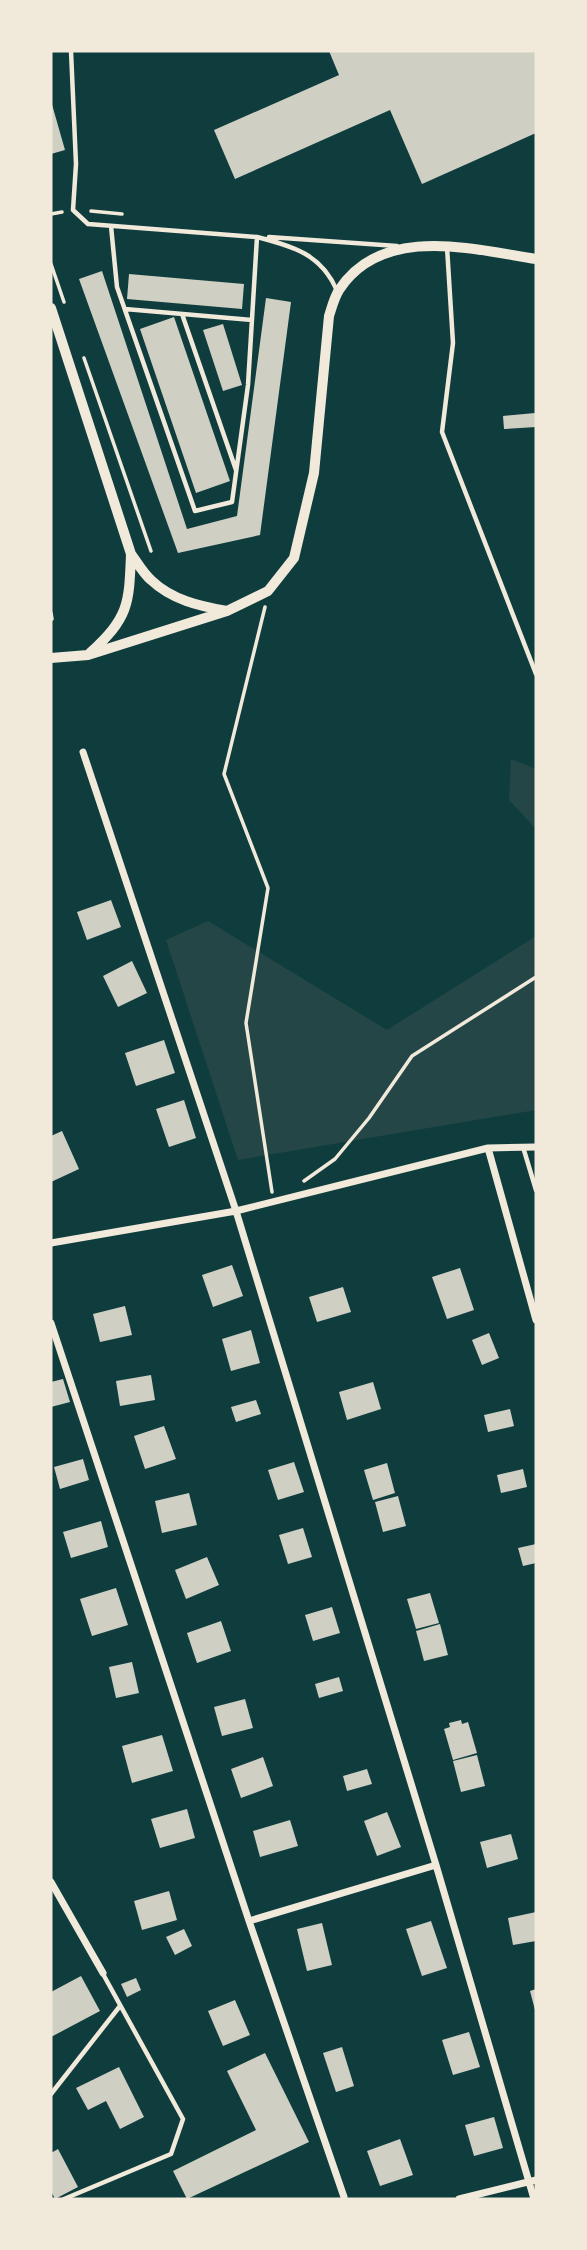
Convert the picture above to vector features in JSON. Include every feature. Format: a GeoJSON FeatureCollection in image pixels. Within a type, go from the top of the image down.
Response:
{"type":"FeatureCollection","features":[{"type":"Feature","properties":{"kind":"main road"},"geometry":{"type":"LineString","coordinates":[[51,658],[88,655],[227,611],[270,588],[294,558],[314,473],[329,316],[338,292],[353,273],[376,258],[405,247],[447,246],[536,259]]}},
{"type":"Feature","properties":{"kind":"main road"},"geometry":{"type":"LineString","coordinates":[[51,308],[131,554],[150,580],[169,593],[194,605],[227,611]]}},
{"type":"Feature","properties":{"kind":"main road"},"geometry":{"type":"LineString","coordinates":[[88,655],[112,633],[125,612],[130,591],[131,554]]}},
{"type":"Feature","properties":{"kind":"street"},"geometry":{"type":"LineString","coordinates":[[83,752],[236,1211],[533,2181],[534,2199]]}},
{"type":"Feature","properties":{"kind":"street"},"geometry":{"type":"LineString","coordinates":[[51,1243],[236,1211],[488,1148],[536,1147]]}},
{"type":"Feature","properties":{"kind":"street"},"geometry":{"type":"LineString","coordinates":[[488,1148],[536,1320]]}},
{"type":"Feature","properties":{"kind":"street"},"geometry":{"type":"LineString","coordinates":[[51,1322],[342,2198]]}},
{"type":"Feature","properties":{"kind":"street"},"geometry":{"type":"LineString","coordinates":[[249,1921],[436,1865]]}},
{"type":"Feature","properties":{"kind":"street"},"geometry":{"type":"LineString","coordinates":[[51,1882],[103,1973]]}},
{"type":"Feature","properties":{"kind":"street"},"geometry":{"type":"LineString","coordinates":[[458,2199],[533,2181]]}},
{"type":"Feature","properties":{"kind":"lane"},"geometry":{"type":"LineString","coordinates":[[71,51],[76,164],[73,210],[88,224],[405,247]]}},
{"type":"Feature","properties":{"kind":"lane"},"geometry":{"type":"LineString","coordinates":[[111,226],[117,287],[195,511],[232,502],[248,385],[257,237]]}},
{"type":"Feature","properties":{"kind":"lane"},"geometry":{"type":"LineString","coordinates":[[257,237],[290,245],[309,255],[333,281],[338,292]]}},
{"type":"Feature","properties":{"kind":"lane"},"geometry":{"type":"LineString","coordinates":[[447,246],[453,343],[442,432],[536,674]]}},
{"type":"Feature","properties":{"kind":"lane"},"geometry":{"type":"LineString","coordinates":[[125,309],[252,320]]}},
{"type":"Feature","properties":{"kind":"lane"},"geometry":{"type":"LineString","coordinates":[[182,314],[236,471]]}},
{"type":"Feature","properties":{"kind":"lane"},"geometry":{"type":"LineString","coordinates":[[523,1146],[536,1190]]}},
{"type":"Feature","properties":{"kind":"lane"},"geometry":{"type":"LineString","coordinates":[[64,2199],[172,2154],[183,2119],[103,1973]]}},
{"type":"Feature","properties":{"kind":"lane"},"geometry":{"type":"LineString","coordinates":[[51,2094],[120,2006]]}},
{"type":"Feature","properties":{"kind":"path"},"geometry":{"type":"LineString","coordinates":[[51,264],[65,303]]}},
{"type":"Feature","properties":{"kind":"path"},"geometry":{"type":"LineString","coordinates":[[83,355],[152,551]]}},
{"type":"Feature","properties":{"kind":"path"},"geometry":{"type":"LineString","coordinates":[[270,588],[224,774],[268,888],[246,1023],[274,1202]]}},
{"type":"Feature","properties":{"kind":"path"},"geometry":{"type":"LineString","coordinates":[[51,612],[52,620]]}},
{"type":"Feature","properties":{"kind":"path"},"geometry":{"type":"LineString","coordinates":[[294,1188],[335,1159],[369,1118],[412,1056],[536,977]]}},
{"type":"Feature","properties":{"kind":"shaded area"},"geometry":{"type":"Polygon","coordinates":[[[511,759],[536,769],[536,829],[509,800],[511,759]]]}},
{"type":"Feature","properties":{"kind":"shaded area"},"geometry":{"type":"Polygon","coordinates":[[[208,921],[387,1030],[536,936],[536,1110],[238,1160],[166,940],[208,921]]]}},
{"type":"Feature","properties":{"kind":"building"},"geometry":{"type":"Polygon","coordinates":[[[329,51],[536,51],[536,133],[422,184],[390,110],[235,179],[214,130],[339,75],[329,51]]]}},
{"type":"Feature","properties":{"kind":"building"},"geometry":{"type":"Polygon","coordinates":[[[51,101],[65,150],[51,154],[51,101]]]}},
{"type":"Feature","properties":{"kind":"building"},"geometry":{"type":"Polygon","coordinates":[[[102,271],[187,529],[237,516],[266,298],[291,302],[260,535],[178,553],[79,279],[102,271]]]}},
{"type":"Feature","properties":{"kind":"building"},"geometry":{"type":"Polygon","coordinates":[[[129,274],[244,284],[242,309],[127,299],[129,274]]]}},
{"type":"Feature","properties":{"kind":"building"},"geometry":{"type":"Polygon","coordinates":[[[174,317],[230,481],[196,493],[140,329],[174,317]]]}},
{"type":"Feature","properties":{"kind":"building"},"geometry":{"type":"Polygon","coordinates":[[[223,324],[242,385],[223,391],[203,330],[223,324]]]}},
{"type":"Feature","properties":{"kind":"building"},"geometry":{"type":"Polygon","coordinates":[[[535,413],[536,427],[504,429],[503,416],[535,413]]]}},
{"type":"Feature","properties":{"kind":"building"},"geometry":{"type":"Polygon","coordinates":[[[111,900],[121,927],[87,940],[77,912],[111,900]]]}},
{"type":"Feature","properties":{"kind":"building"},"geometry":{"type":"Polygon","coordinates":[[[132,961],[147,993],[118,1007],[103,976],[132,961]]]}},
{"type":"Feature","properties":{"kind":"building"},"geometry":{"type":"Polygon","coordinates":[[[164,1040],[175,1073],[136,1086],[125,1053],[164,1040]]]}},
{"type":"Feature","properties":{"kind":"building"},"geometry":{"type":"Polygon","coordinates":[[[184,1100],[196,1138],[169,1147],[156,1109],[184,1100]]]}},
{"type":"Feature","properties":{"kind":"building"},"geometry":{"type":"Polygon","coordinates":[[[62,1131],[79,1169],[51,1182],[51,1136],[62,1131]]]}},
{"type":"Feature","properties":{"kind":"building"},"geometry":{"type":"Polygon","coordinates":[[[232,1265],[243,1296],[213,1307],[202,1275],[232,1265]]]}},
{"type":"Feature","properties":{"kind":"building"},"geometry":{"type":"Polygon","coordinates":[[[460,1268],[474,1310],[447,1319],[432,1277],[460,1268]]]}},
{"type":"Feature","properties":{"kind":"building"},"geometry":{"type":"Polygon","coordinates":[[[343,1287],[351,1312],[317,1322],[309,1297],[343,1287]]]}},
{"type":"Feature","properties":{"kind":"building"},"geometry":{"type":"Polygon","coordinates":[[[125,1306],[132,1335],[100,1342],[93,1314],[125,1306]]]}},
{"type":"Feature","properties":{"kind":"building"},"geometry":{"type":"Polygon","coordinates":[[[251,1330],[260,1363],[231,1371],[222,1339],[251,1330]]]}},
{"type":"Feature","properties":{"kind":"building"},"geometry":{"type":"Polygon","coordinates":[[[489,1333],[499,1358],[482,1365],[472,1340],[489,1333]]]}},
{"type":"Feature","properties":{"kind":"building"},"geometry":{"type":"Polygon","coordinates":[[[151,1375],[155,1400],[120,1406],[116,1381],[151,1375]]]}},
{"type":"Feature","properties":{"kind":"building"},"geometry":{"type":"Polygon","coordinates":[[[63,1379],[70,1402],[51,1407],[51,1382],[63,1379]]]}},
{"type":"Feature","properties":{"kind":"building"},"geometry":{"type":"Polygon","coordinates":[[[373,1382],[381,1409],[347,1420],[339,1392],[373,1382]]]}},
{"type":"Feature","properties":{"kind":"building"},"geometry":{"type":"Polygon","coordinates":[[[256,1400],[261,1414],[236,1422],[231,1407],[256,1400]]]}},
{"type":"Feature","properties":{"kind":"building"},"geometry":{"type":"Polygon","coordinates":[[[510,1409],[514,1426],[488,1432],[484,1415],[510,1409]]]}},
{"type":"Feature","properties":{"kind":"building"},"geometry":{"type":"Polygon","coordinates":[[[164,1426],[176,1459],[145,1469],[134,1436],[164,1426]]]}},
{"type":"Feature","properties":{"kind":"building"},"geometry":{"type":"Polygon","coordinates":[[[83,1459],[89,1480],[60,1489],[54,1467],[83,1459]]]}},
{"type":"Feature","properties":{"kind":"building"},"geometry":{"type":"Polygon","coordinates":[[[294,1462],[304,1492],[278,1500],[268,1470],[294,1462]]]}},
{"type":"Feature","properties":{"kind":"building"},"geometry":{"type":"Polygon","coordinates":[[[387,1463],[395,1493],[373,1500],[364,1470],[387,1463]]]}},
{"type":"Feature","properties":{"kind":"building"},"geometry":{"type":"Polygon","coordinates":[[[523,1469],[527,1487],[501,1493],[497,1475],[523,1469]]]}},
{"type":"Feature","properties":{"kind":"building"},"geometry":{"type":"Polygon","coordinates":[[[189,1493],[197,1525],[162,1533],[155,1501],[189,1493]]]}},
{"type":"Feature","properties":{"kind":"building"},"geometry":{"type":"Polygon","coordinates":[[[398,1496],[406,1526],[383,1532],[375,1502],[398,1496]]]}},
{"type":"Feature","properties":{"kind":"building"},"geometry":{"type":"Polygon","coordinates":[[[101,1521],[108,1547],[71,1558],[63,1532],[101,1521]]]}},
{"type":"Feature","properties":{"kind":"building"},"geometry":{"type":"Polygon","coordinates":[[[303,1528],[312,1557],[288,1564],[279,1535],[303,1528]]]}},
{"type":"Feature","properties":{"kind":"building"},"geometry":{"type":"Polygon","coordinates":[[[536,1544],[536,1563],[523,1566],[518,1548],[536,1544]]]}},
{"type":"Feature","properties":{"kind":"building"},"geometry":{"type":"Polygon","coordinates":[[[207,1557],[219,1585],[186,1599],[175,1570],[207,1557]]]}},
{"type":"Feature","properties":{"kind":"building"},"geometry":{"type":"Polygon","coordinates":[[[116,1588],[128,1625],[92,1636],[80,1599],[116,1588]]]}},
{"type":"Feature","properties":{"kind":"building"},"geometry":{"type":"Polygon","coordinates":[[[430,1593],[439,1623],[416,1629],[407,1599],[430,1593]]]}},
{"type":"Feature","properties":{"kind":"building"},"geometry":{"type":"Polygon","coordinates":[[[332,1607],[340,1633],[313,1641],[305,1615],[332,1607]]]}},
{"type":"Feature","properties":{"kind":"building"},"geometry":{"type":"Polygon","coordinates":[[[221,1621],[231,1651],[197,1663],[187,1633],[221,1621]]]}},
{"type":"Feature","properties":{"kind":"building"},"geometry":{"type":"Polygon","coordinates":[[[440,1624],[448,1655],[424,1661],[416,1631],[440,1624]]]}},
{"type":"Feature","properties":{"kind":"building"},"geometry":{"type":"Polygon","coordinates":[[[132,1662],[139,1693],[116,1698],[109,1667],[132,1662]]]}},
{"type":"Feature","properties":{"kind":"building"},"geometry":{"type":"Polygon","coordinates":[[[339,1677],[343,1691],[319,1698],[315,1684],[339,1677]]]}},
{"type":"Feature","properties":{"kind":"building"},"geometry":{"type":"Polygon","coordinates":[[[245,1699],[253,1728],[222,1736],[214,1707],[245,1699]]]}},
{"type":"Feature","properties":{"kind":"building"},"geometry":{"type":"Polygon","coordinates":[[[461,1720],[462,1724],[468,1722],[477,1753],[453,1760],[444,1729],[450,1727],[449,1723],[461,1720]]]}},
{"type":"Feature","properties":{"kind":"building"},"geometry":{"type":"Polygon","coordinates":[[[162,1735],[173,1771],[132,1783],[122,1746],[162,1735]]]}},
{"type":"Feature","properties":{"kind":"building"},"geometry":{"type":"Polygon","coordinates":[[[477,1755],[485,1786],[461,1792],[453,1761],[477,1755]]]}},
{"type":"Feature","properties":{"kind":"building"},"geometry":{"type":"Polygon","coordinates":[[[263,1757],[273,1786],[241,1798],[231,1769],[263,1757]]]}},
{"type":"Feature","properties":{"kind":"building"},"geometry":{"type":"Polygon","coordinates":[[[367,1769],[372,1784],[347,1791],[343,1776],[367,1769]]]}},
{"type":"Feature","properties":{"kind":"building"},"geometry":{"type":"Polygon","coordinates":[[[187,1809],[195,1838],[160,1848],[151,1819],[187,1809]]]}},
{"type":"Feature","properties":{"kind":"building"},"geometry":{"type":"Polygon","coordinates":[[[387,1812],[401,1847],[377,1856],[364,1821],[387,1812]]]}},
{"type":"Feature","properties":{"kind":"building"},"geometry":{"type":"Polygon","coordinates":[[[290,1820],[298,1846],[260,1857],[253,1831],[290,1820]]]}},
{"type":"Feature","properties":{"kind":"building"},"geometry":{"type":"Polygon","coordinates":[[[511,1834],[518,1859],[487,1868],[480,1842],[511,1834]]]}},
{"type":"Feature","properties":{"kind":"building"},"geometry":{"type":"Polygon","coordinates":[[[169,1891],[177,1920],[142,1930],[134,1901],[169,1891]]]}},
{"type":"Feature","properties":{"kind":"building"},"geometry":{"type":"Polygon","coordinates":[[[536,1912],[536,1941],[513,1945],[508,1918],[536,1912]]]}},
{"type":"Feature","properties":{"kind":"building"},"geometry":{"type":"Polygon","coordinates":[[[431,1921],[447,1968],[422,1976],[406,1929],[431,1921]]]}},
{"type":"Feature","properties":{"kind":"building"},"geometry":{"type":"Polygon","coordinates":[[[322,1923],[332,1965],[307,1971],[297,1929],[322,1923]]]}},
{"type":"Feature","properties":{"kind":"building"},"geometry":{"type":"Polygon","coordinates":[[[184,1929],[192,1946],[175,1955],[166,1937],[184,1929]]]}},
{"type":"Feature","properties":{"kind":"building"},"geometry":{"type":"Polygon","coordinates":[[[81,1976],[100,2011],[51,2037],[51,1992],[81,1976]]]}},
{"type":"Feature","properties":{"kind":"building"},"geometry":{"type":"Polygon","coordinates":[[[136,1978],[141,1990],[127,1997],[121,1984],[136,1978]]]}},
{"type":"Feature","properties":{"kind":"building"},"geometry":{"type":"Polygon","coordinates":[[[536,1989],[536,2010],[535,2010],[530,1991],[536,1989]]]}},
{"type":"Feature","properties":{"kind":"building"},"geometry":{"type":"Polygon","coordinates":[[[235,2000],[250,2035],[223,2046],[208,2011],[235,2000]]]}},
{"type":"Feature","properties":{"kind":"building"},"geometry":{"type":"Polygon","coordinates":[[[469,2032],[480,2067],[453,2075],[442,2040],[469,2032]]]}},
{"type":"Feature","properties":{"kind":"building"},"geometry":{"type":"Polygon","coordinates":[[[342,2047],[354,2086],[336,2092],[323,2053],[342,2047]]]}},
{"type":"Feature","properties":{"kind":"building"},"geometry":{"type":"Polygon","coordinates":[[[265,2053],[309,2142],[187,2199],[173,2171],[256,2130],[227,2071],[265,2053]]]}},
{"type":"Feature","properties":{"kind":"building"},"geometry":{"type":"Polygon","coordinates":[[[119,2067],[144,2117],[120,2129],[106,2101],[88,2110],[76,2088],[119,2067]]]}},
{"type":"Feature","properties":{"kind":"building"},"geometry":{"type":"Polygon","coordinates":[[[494,2117],[503,2148],[474,2156],[465,2125],[494,2117]]]}},
{"type":"Feature","properties":{"kind":"building"},"geometry":{"type":"Polygon","coordinates":[[[400,2139],[413,2175],[380,2186],[367,2151],[400,2139]]]}},
{"type":"Feature","properties":{"kind":"building"},"geometry":{"type":"Polygon","coordinates":[[[58,2149],[78,2187],[55,2199],[51,2191],[51,2153],[58,2149]]]}}]}
